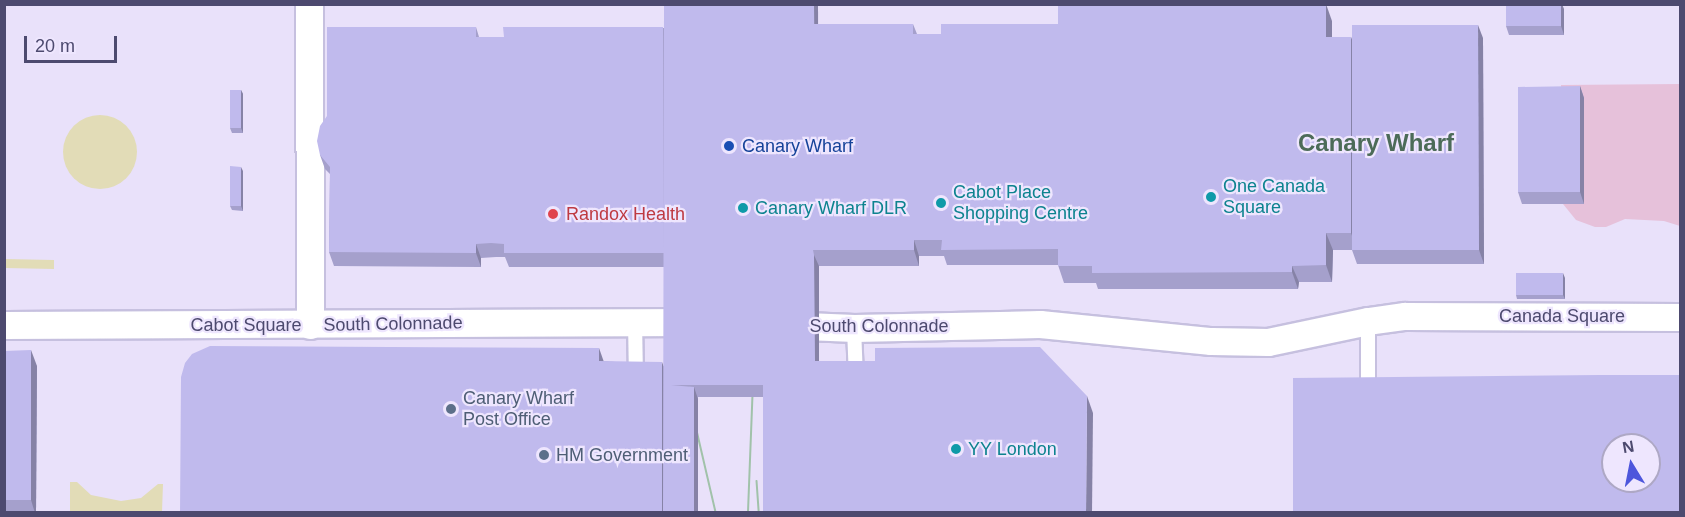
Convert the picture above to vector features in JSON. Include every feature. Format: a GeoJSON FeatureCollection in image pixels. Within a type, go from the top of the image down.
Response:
{"type":"FeatureCollection","features":[{"type":"Feature","properties":{"kind":"street","name":"Cabot Square"},"geometry":{"type":"LineString","coordinates":[[4,325],[310,325],[309,4]]}},
{"type":"Feature","properties":{"kind":"street","name":"South Colonnade"},"geometry":{"type":"LineString","coordinates":[[760,324],[854,328],[1040,324],[1211,341],[1268,342],[1368,321],[1405,316],[1444,316]]}},
{"type":"Feature","properties":{"kind":"street","name":"Canada Square"},"geometry":{"type":"LineString","coordinates":[[1444,316],[1680,316]]}},
{"type":"Feature","properties":{"kind":"street","name":"South Colonnade"},"geometry":{"type":"LineString","coordinates":[[310,325],[723,322]]}},
{"type":"Feature","properties":{"kind":"lane"},"geometry":{"type":"LineString","coordinates":[[635,321],[636,378]]}},
{"type":"Feature","properties":{"kind":"lane"},"geometry":{"type":"LineString","coordinates":[[1368,321],[1368,394]]}},
{"type":"Feature","properties":{"kind":"lane"},"geometry":{"type":"LineString","coordinates":[[854,328],[856,378]]}},
{"type":"Feature","properties":{"kind":"shaded area"},"geometry":{"type":"Polygon","coordinates":[[[1680,84],[1680,226],[1664,221],[1625,219],[1606,227],[1595,227],[1576,220],[1563,204],[1584,203],[1584,99],[1561,99],[1561,85],[1680,84]]]}},
{"type":"Feature","properties":{"kind":"shaded area"},"geometry":{"type":"Polygon","coordinates":[[[100,115],[114,118],[126,126],[134,138],[137,152],[134,166],[126,178],[114,186],[100,189],[86,186],[74,178],[66,166],[63,152],[66,138],[74,126],[86,118],[100,115]]]}},
{"type":"Feature","properties":{"kind":"shaded area"},"geometry":{"type":"Polygon","coordinates":[[[5,259],[54,260],[54,269],[5,268],[5,259]]]}},
{"type":"Feature","properties":{"kind":"shaded area"},"geometry":{"type":"Polygon","coordinates":[[[70,482],[77,482],[91,495],[121,501],[141,498],[158,484],[163,484],[162,512],[70,512],[70,482]]]}},
{"type":"Feature","properties":{"kind":"building","name":"Canary Wharf DLR"},"geometry":{"type":"Polygon","coordinates":[[[664,4],[814,4],[813,513],[763,513],[763,385],[671,385],[694,387],[694,513],[663,513],[664,4]]]}},
{"type":"Feature","properties":{"kind":"building","name":"One Canada Square"},"geometry":{"type":"Polygon","coordinates":[[[1326,4],[1326,37],[1351,37],[1351,233],[1326,233],[1326,265],[1292,266],[1292,272],[1092,273],[1092,266],[1058,266],[1058,5],[1326,4]]]}},
{"type":"Feature","properties":{"kind":"building"},"geometry":{"type":"Polygon","coordinates":[[[1506,4],[1561,4],[1561,26],[1506,26],[1506,4]]]}},
{"type":"Feature","properties":{"kind":"building","name":"Cabot Place Shopping Centre"},"geometry":{"type":"Polygon","coordinates":[[[813,24],[913,24],[913,34],[941,34],[941,24],[1058,24],[1058,249],[941,250],[942,240],[914,240],[914,250],[813,250],[813,24]]]}},
{"type":"Feature","properties":{"kind":"building"},"geometry":{"type":"Polygon","coordinates":[[[1352,25],[1478,25],[1479,250],[1352,250],[1352,25]]]}},
{"type":"Feature","properties":{"kind":"building"},"geometry":{"type":"Polygon","coordinates":[[[327,27],[476,27],[476,37],[504,37],[503,27],[663,27],[664,253],[504,253],[504,244],[491,243],[476,244],[476,253],[329,252],[330,167],[320,155],[317,141],[320,126],[327,116],[327,27]]]}},
{"type":"Feature","properties":{"kind":"building"},"geometry":{"type":"Polygon","coordinates":[[[1580,86],[1580,192],[1518,192],[1518,87],[1580,86]]]}},
{"type":"Feature","properties":{"kind":"building"},"geometry":{"type":"Polygon","coordinates":[[[230,90],[241,90],[241,128],[230,128],[230,90]]]}},
{"type":"Feature","properties":{"kind":"building"},"geometry":{"type":"Polygon","coordinates":[[[230,166],[241,167],[241,206],[230,206],[230,166]]]}},
{"type":"Feature","properties":{"kind":"building"},"geometry":{"type":"Polygon","coordinates":[[[1516,273],[1563,273],[1563,295],[1516,295],[1516,273]]]}},
{"type":"Feature","properties":{"kind":"building"},"geometry":{"type":"Polygon","coordinates":[[[210,346],[599,348],[599,361],[662,362],[662,513],[180,513],[181,377],[185,363],[192,354],[210,346]]]}},
{"type":"Feature","properties":{"kind":"building","name":"YY London"},"geometry":{"type":"Polygon","coordinates":[[[1040,347],[1087,396],[1086,513],[813,513],[813,361],[875,361],[875,348],[1040,347]]]}},
{"type":"Feature","properties":{"kind":"building"},"geometry":{"type":"Polygon","coordinates":[[[31,350],[31,500],[4,500],[4,351],[31,350]]]}},
{"type":"Feature","properties":{"kind":"building"},"geometry":{"type":"Polygon","coordinates":[[[1598,375],[1680,375],[1680,513],[1598,513],[1598,375]]]}},
{"type":"Feature","properties":{"kind":"building"},"geometry":{"type":"Polygon","coordinates":[[[1598,375],[1598,513],[1293,513],[1293,378],[1598,375]]]}},
{"type":"Feature","properties":{"kind":"tram line"},"geometry":{"type":"LineString","coordinates":[[748,512],[753,379]]}},
{"type":"Feature","properties":{"kind":"tram line"},"geometry":{"type":"LineString","coordinates":[[695,422],[716,512]]}},
{"type":"Feature","properties":{"kind":"tram line"},"geometry":{"type":"LineString","coordinates":[[757,481],[759,512]]}},
{"type":"Feature","properties":{"kind":"place","name":"Canary Wharf"},"geometry":{"type":"Point","coordinates":[729,146]}},
{"type":"Feature","properties":{"kind":"place","name":"One Canada Square"},"geometry":{"type":"Point","coordinates":[1211,197]}},
{"type":"Feature","properties":{"kind":"place","name":"Cabot Place Shopping Centre"},"geometry":{"type":"Point","coordinates":[941,203]}},
{"type":"Feature","properties":{"kind":"place","name":"Canary Wharf DLR"},"geometry":{"type":"Point","coordinates":[743,208]}},
{"type":"Feature","properties":{"kind":"place","name":"Randox Health"},"geometry":{"type":"Point","coordinates":[553,214]}},
{"type":"Feature","properties":{"kind":"place","name":"Canary Wharf Post Office"},"geometry":{"type":"Point","coordinates":[451,409]}},
{"type":"Feature","properties":{"kind":"place","name":"YY London"},"geometry":{"type":"Point","coordinates":[956,449]}},
{"type":"Feature","properties":{"kind":"place","name":"HM Government"},"geometry":{"type":"Point","coordinates":[544,455]}},
{"type":"Feature","properties":{"kind":"district","name":"Canary Wharf"},"geometry":{"type":"Point","coordinates":[1376,143]}}]}
